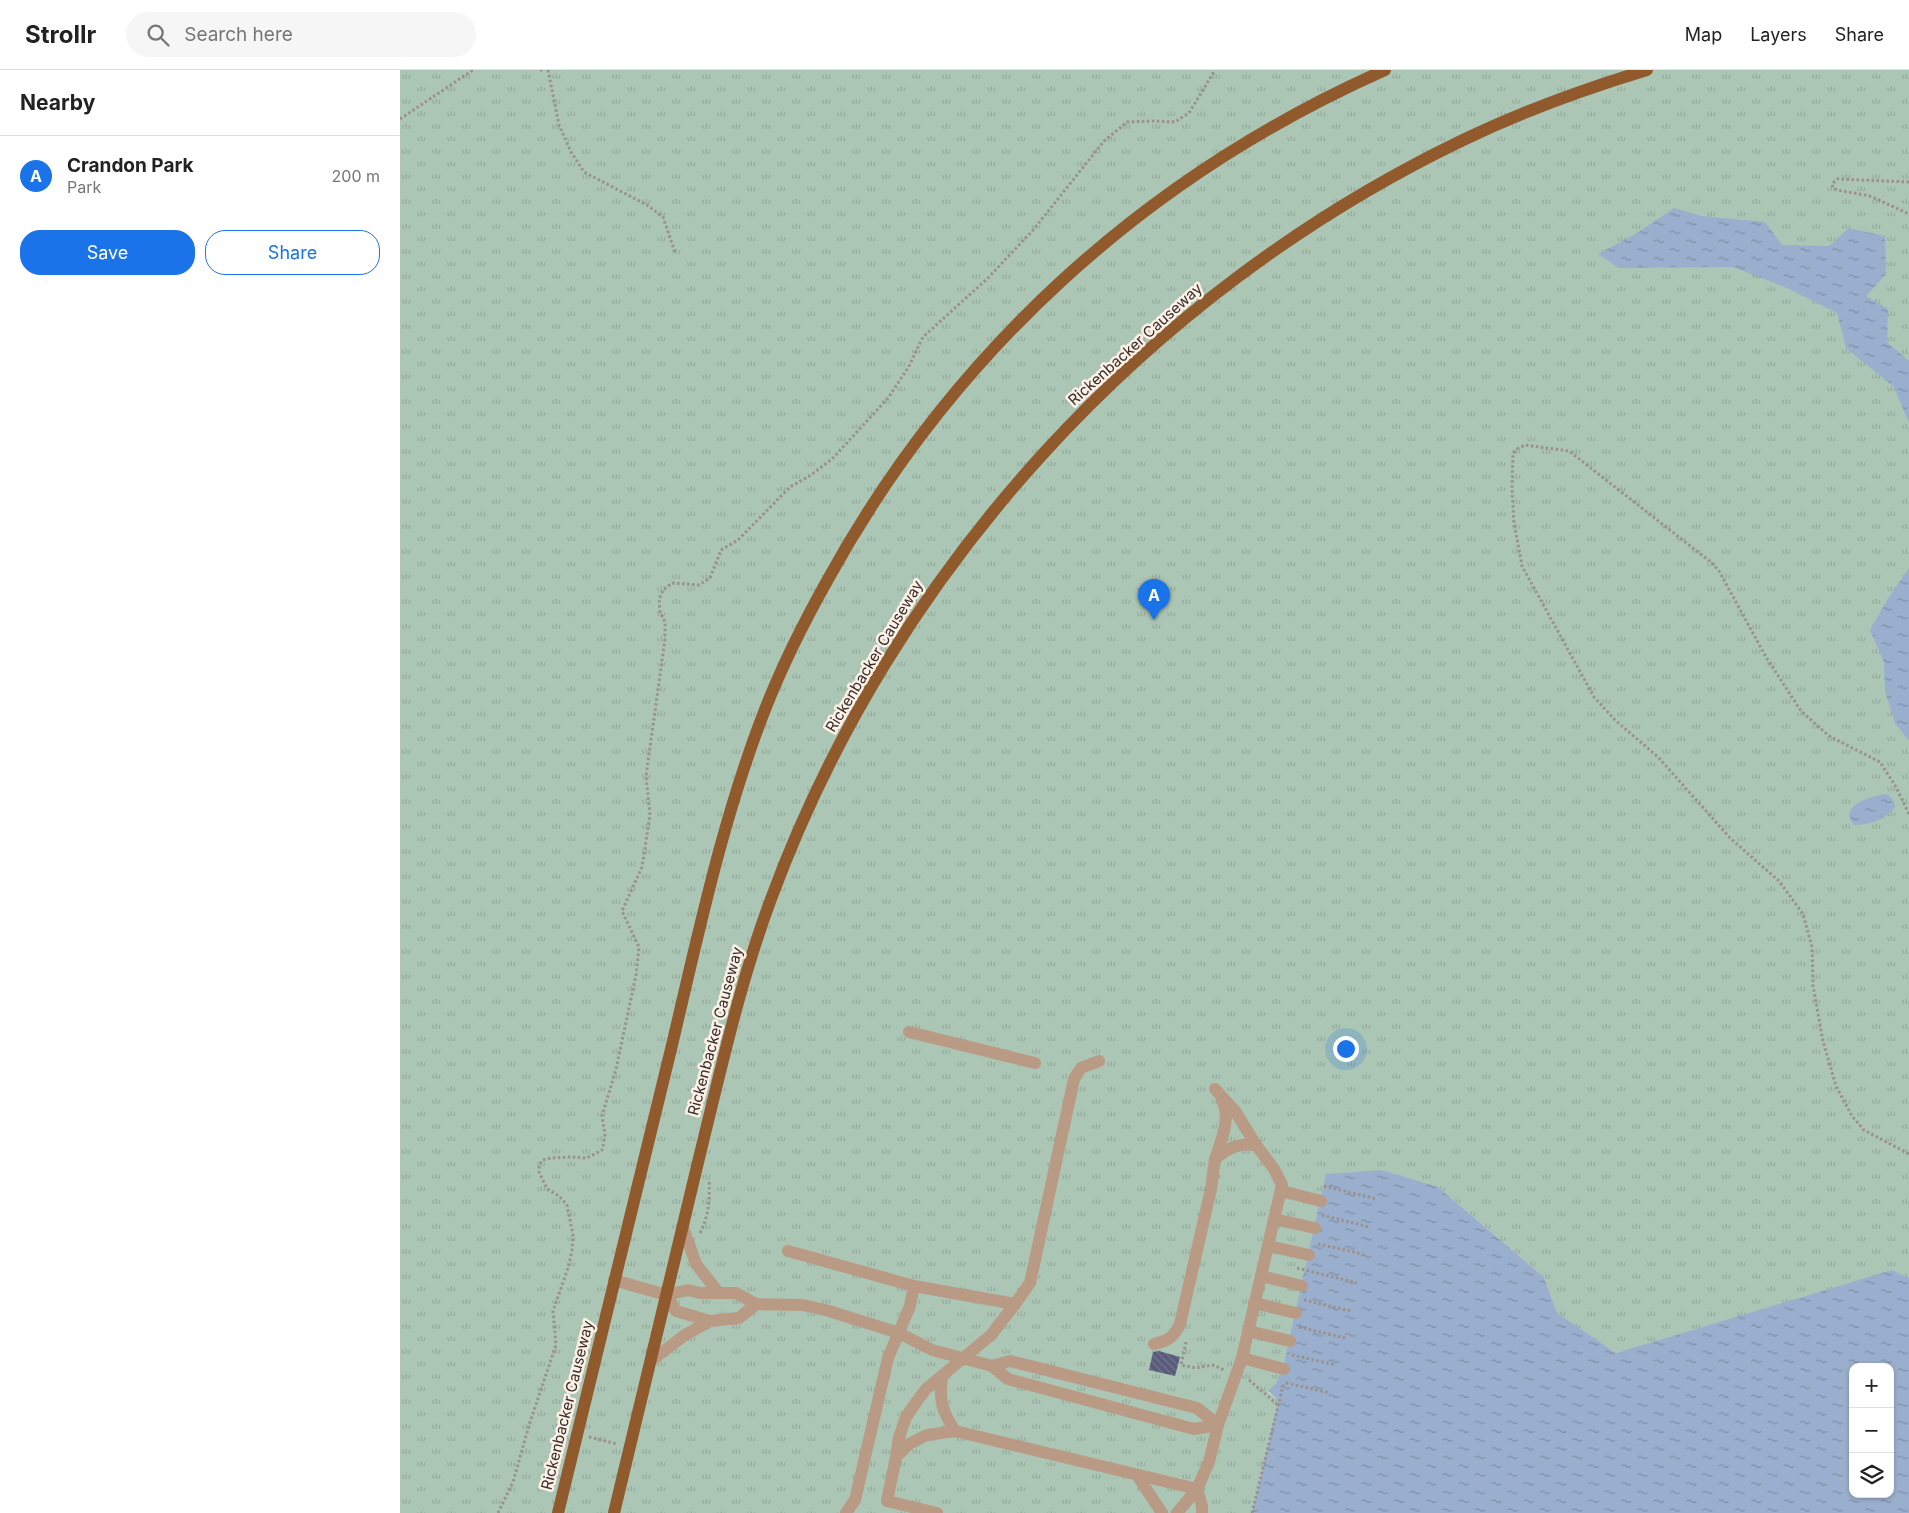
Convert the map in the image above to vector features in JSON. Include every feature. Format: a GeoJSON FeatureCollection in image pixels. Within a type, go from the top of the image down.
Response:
{"type":"FeatureCollection","features":[{"type":"Feature","properties":{"kind":"main road","name":"Rickenbacker Causeway"},"geometry":{"type":"LineString","coordinates":[[558,1513],[713,874],[731,808],[766,706],[791,650],[841,556],[874,500],[926,428],[999,342],[1061,280],[1154,203],[1222,157],[1320,100],[1385,70]]}},
{"type":"Feature","properties":{"kind":"main road","name":"Rickenbacker Causeway"},"geometry":{"type":"LineString","coordinates":[[614,1513],[740,997],[771,897],[796,835],[849,726],[903,634],[932,590],[1004,497],[1065,429],[1146,352],[1190,314],[1280,247],[1370,190],[1462,140],[1564,98],[1647,70]]}},
{"type":"Feature","properties":{"kind":"lane"},"geometry":{"type":"LineString","coordinates":[[909,1032],[1035,1062]]}},
{"type":"Feature","properties":{"kind":"lane"},"geometry":{"type":"LineString","coordinates":[[936,1513],[887,1501],[899,1437],[906,1417],[926,1389],[942,1378],[974,1347],[991,1334],[1030,1282],[1074,1079],[1081,1068],[1099,1061]]}},
{"type":"Feature","properties":{"kind":"lane"},"geometry":{"type":"LineString","coordinates":[[1154,1344],[1166,1342],[1175,1335],[1180,1324],[1211,1188],[1215,1159],[1226,1125],[1226,1109],[1222,1098],[1215,1089],[1235,1111],[1256,1145],[1274,1169],[1282,1185],[1242,1358],[1218,1425],[1209,1462],[1197,1489],[1177,1513]]}},
{"type":"Feature","properties":{"kind":"lane"},"geometry":{"type":"LineString","coordinates":[[1215,1159],[1232,1147],[1243,1144],[1256,1145]]}},
{"type":"Feature","properties":{"kind":"lane"},"geometry":{"type":"LineString","coordinates":[[1281,1191],[1321,1201]]}},
{"type":"Feature","properties":{"kind":"lane"},"geometry":{"type":"LineString","coordinates":[[1274,1219],[1315,1228]]}},
{"type":"Feature","properties":{"kind":"lane"},"geometry":{"type":"LineString","coordinates":[[683,1228],[696,1264],[718,1292]]}},
{"type":"Feature","properties":{"kind":"lane"},"geometry":{"type":"LineString","coordinates":[[1268,1246],[1309,1255]]}},
{"type":"Feature","properties":{"kind":"lane"},"geometry":{"type":"LineString","coordinates":[[788,1251],[914,1286],[1015,1304]]}},
{"type":"Feature","properties":{"kind":"lane"},"geometry":{"type":"LineString","coordinates":[[1261,1276],[1302,1286]]}},
{"type":"Feature","properties":{"kind":"lane"},"geometry":{"type":"LineString","coordinates":[[614,1280],[666,1295],[688,1290],[700,1293],[736,1293],[756,1304],[803,1305],[860,1320],[899,1333],[932,1350],[992,1366],[1008,1379],[1194,1429],[1218,1425]]}},
{"type":"Feature","properties":{"kind":"lane"},"geometry":{"type":"LineString","coordinates":[[846,1513],[855,1500],[888,1358],[910,1306],[914,1286]]}},
{"type":"Feature","properties":{"kind":"lane"},"geometry":{"type":"LineString","coordinates":[[666,1295],[676,1310],[710,1321]]}},
{"type":"Feature","properties":{"kind":"lane"},"geometry":{"type":"LineString","coordinates":[[1254,1303],[1294,1319]]}},
{"type":"Feature","properties":{"kind":"lane"},"geometry":{"type":"LineString","coordinates":[[652,1360],[685,1335],[710,1321],[739,1318],[756,1304]]}},
{"type":"Feature","properties":{"kind":"lane"},"geometry":{"type":"LineString","coordinates":[[1248,1331],[1290,1341]]}},
{"type":"Feature","properties":{"kind":"lane"},"geometry":{"type":"LineString","coordinates":[[1242,1358],[1284,1369]]}},
{"type":"Feature","properties":{"kind":"lane"},"geometry":{"type":"LineString","coordinates":[[992,1366],[1010,1361],[1197,1408],[1218,1425]]}},
{"type":"Feature","properties":{"kind":"lane"},"geometry":{"type":"LineString","coordinates":[[942,1378],[940,1397],[945,1415],[955,1431]]}},
{"type":"Feature","properties":{"kind":"lane"},"geometry":{"type":"LineString","coordinates":[[896,1457],[909,1444],[926,1434],[955,1431],[1197,1489]]}},
{"type":"Feature","properties":{"kind":"lane"},"geometry":{"type":"LineString","coordinates":[[1137,1475],[1162,1513]]}},
{"type":"Feature","properties":{"kind":"lane"},"geometry":{"type":"LineString","coordinates":[[1197,1489],[1202,1513]]}},
{"type":"Feature","properties":{"kind":"path"},"geometry":{"type":"LineString","coordinates":[[400,119],[473,70]]}},
{"type":"Feature","properties":{"kind":"path"},"geometry":{"type":"LineString","coordinates":[[548,70],[559,125],[571,152],[584,172],[647,205],[663,218],[676,252]]}},
{"type":"Feature","properties":{"kind":"path"},"geometry":{"type":"LineString","coordinates":[[1909,182],[1837,179],[1832,184],[1833,188],[1837,190],[1870,196],[1909,214]]}},
{"type":"Feature","properties":{"kind":"path"},"geometry":{"type":"LineString","coordinates":[[1909,814],[1896,786],[1880,762],[1829,736],[1801,712],[1766,657],[1719,571],[1712,563],[1569,451],[1525,445],[1517,448],[1513,454],[1512,488],[1514,522],[1522,566],[1594,697],[1615,720],[1658,757],[1688,788],[1730,838],[1779,881],[1803,914],[1812,948],[1813,986],[1823,1041],[1836,1086],[1852,1116],[1864,1130],[1909,1154]]}},
{"type":"Feature","properties":{"kind":"path"},"geometry":{"type":"LineString","coordinates":[[1316,1184],[1377,1199]]}},
{"type":"Feature","properties":{"kind":"path"},"geometry":{"type":"LineString","coordinates":[[1321,1215],[1369,1226]]}},
{"type":"Feature","properties":{"kind":"path"},"geometry":{"type":"LineString","coordinates":[[1312,1242],[1364,1254]]}},
{"type":"Feature","properties":{"kind":"path"},"geometry":{"type":"LineString","coordinates":[[1288,1266],[1357,1283]]}},
{"type":"Feature","properties":{"kind":"path"},"geometry":{"type":"LineString","coordinates":[[1303,1300],[1351,1311]]}},
{"type":"Feature","properties":{"kind":"path"},"geometry":{"type":"LineString","coordinates":[[1294,1319],[1345,1338]]}},
{"type":"Feature","properties":{"kind":"path"},"geometry":{"type":"LineString","coordinates":[[1187,1336],[1181,1365],[1196,1368],[1213,1365],[1250,1380],[1278,1405]]}},
{"type":"Feature","properties":{"kind":"path"},"geometry":{"type":"LineString","coordinates":[[1289,1354],[1336,1366]]}},
{"type":"Feature","properties":{"kind":"path"},"geometry":{"type":"LineString","coordinates":[[1277,1380],[1330,1393]]}},
{"type":"Feature","properties":{"kind":"path"},"geometry":{"type":"LineString","coordinates":[[1252,1513],[1284,1382]]}},
{"type":"Feature","properties":{"kind":"path"},"geometry":{"type":"LineString","coordinates":[[586,1437],[622,1446]]}},
{"type":"Feature","properties":{"kind":"green space"},"geometry":{"type":"Polygon","coordinates":[[[400,70],[1909,70],[1909,1279],[1616,1353],[1557,1314],[1544,1277],[1439,1188],[1284,1369],[1268,1392],[1278,1400],[1252,1513],[400,1513],[400,70]]]}},
{"type":"Feature","properties":{"kind":"water"},"geometry":{"type":"Polygon","coordinates":[[[1674,208],[1702,216],[1765,222],[1782,245],[1829,246],[1849,228],[1885,236],[1886,274],[1866,296],[1888,309],[1887,342],[1909,361],[1909,423],[1894,387],[1846,348],[1837,313],[1785,287],[1733,267],[1619,268],[1598,254],[1637,233],[1674,208]]]}},
{"type":"Feature","properties":{"kind":"water"},"geometry":{"type":"Polygon","coordinates":[[[1909,568],[1909,741],[1895,723],[1885,691],[1884,662],[1870,630],[1887,600],[1909,568]]]}},
{"type":"Feature","properties":{"kind":"water"},"geometry":{"type":"Polygon","coordinates":[[[1886,794],[1894,802],[1895,807],[1891,812],[1876,821],[1854,825],[1850,818],[1850,812],[1853,807],[1865,799],[1886,794]]]}},
{"type":"Feature","properties":{"kind":"water"},"geometry":{"type":"Polygon","coordinates":[[[1381,1170],[1438,1187],[1544,1277],[1557,1313],[1616,1353],[1892,1270],[1909,1278],[1909,1513],[1252,1513],[1278,1400],[1268,1391],[1276,1383],[1283,1368],[1326,1174],[1381,1170]]]}},
{"type":"Feature","properties":{"kind":"building"},"geometry":{"type":"Polygon","coordinates":[[[1159,1351],[1180,1357],[1175,1376],[1149,1370],[1153,1352],[1159,1351]]]}},
{"type":"Feature","properties":{"kind":"place","name":"Crandon Park"},"geometry":{"type":"Point","coordinates":[1154,620]}}]}
